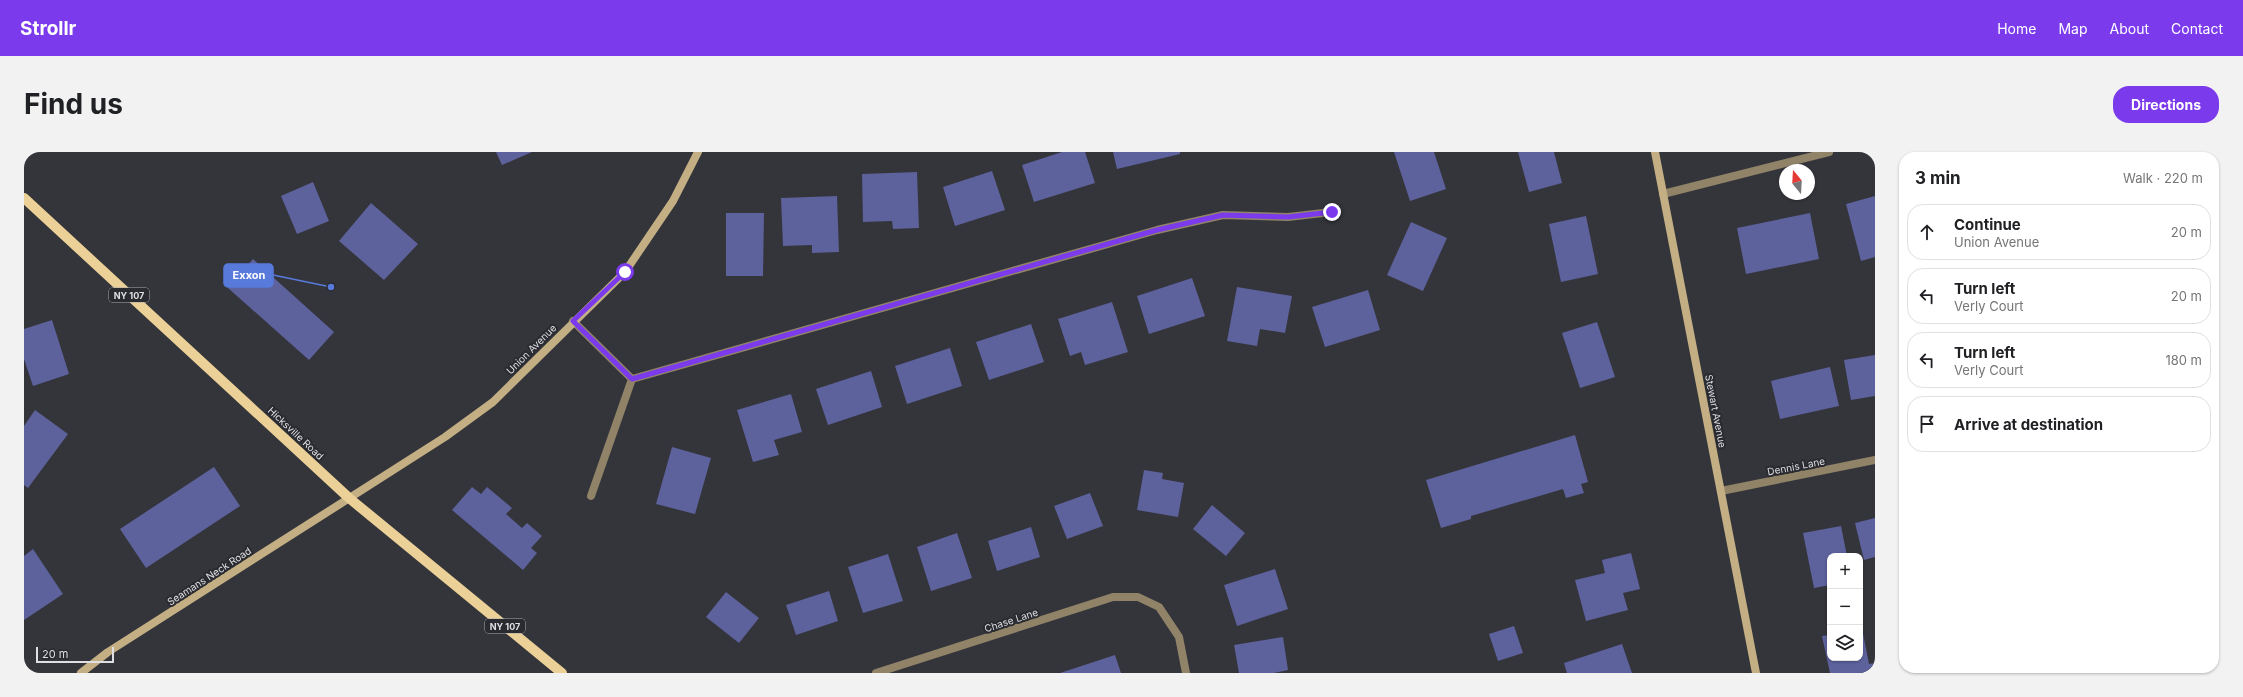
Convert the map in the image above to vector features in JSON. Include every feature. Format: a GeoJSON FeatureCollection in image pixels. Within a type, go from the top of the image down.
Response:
{"type":"FeatureCollection","features":[{"type":"Feature","properties":{"kind":"main road","name":"Union Avenue"},"geometry":{"type":"LineString","coordinates":[[349,498],[445,437],[493,402],[573,321],[625,272],[673,201],[698,152]]}},
{"type":"Feature","properties":{"kind":"main road","name":"Stewart Avenue"},"geometry":{"type":"LineString","coordinates":[[1655,152],[1756,673]]}},
{"type":"Feature","properties":{"kind":"main road","name":"Hicksville Road"},"geometry":{"type":"LineString","coordinates":[[24,198],[349,498],[562,673]]}},
{"type":"Feature","properties":{"kind":"main road","name":"Seamans Neck Road"},"geometry":{"type":"LineString","coordinates":[[81,673],[108,652],[349,498]]}},
{"type":"Feature","properties":{"kind":"street"},"geometry":{"type":"LineString","coordinates":[[1663,194],[1829,152]]}},
{"type":"Feature","properties":{"kind":"street"},"geometry":{"type":"LineString","coordinates":[[632,379],[1157,230],[1223,215],[1288,217],[1332,212]]}},
{"type":"Feature","properties":{"kind":"street"},"geometry":{"type":"LineString","coordinates":[[573,321],[632,379]]}},
{"type":"Feature","properties":{"kind":"street"},"geometry":{"type":"LineString","coordinates":[[591,496],[632,379]]}},
{"type":"Feature","properties":{"kind":"street","name":"Dennis Lane"},"geometry":{"type":"LineString","coordinates":[[1721,491],[1875,460]]}},
{"type":"Feature","properties":{"kind":"street","name":"Chase Lane"},"geometry":{"type":"LineString","coordinates":[[876,673],[1113,597],[1138,597],[1159,607],[1179,637],[1186,673]]}},
{"type":"Feature","properties":{"kind":"building"},"geometry":{"type":"Polygon","coordinates":[[[496,152],[532,152],[502,165],[496,152]]]}},
{"type":"Feature","properties":{"kind":"building"},"geometry":{"type":"Polygon","coordinates":[[[1062,152],[1085,152],[1095,183],[1034,202],[1022,165],[1062,152]]]}},
{"type":"Feature","properties":{"kind":"building"},"geometry":{"type":"Polygon","coordinates":[[[1113,152],[1180,152],[1180,154],[1117,169],[1113,152]]]}},
{"type":"Feature","properties":{"kind":"building"},"geometry":{"type":"Polygon","coordinates":[[[1394,152],[1434,152],[1446,189],[1410,201],[1394,152]]]}},
{"type":"Feature","properties":{"kind":"building"},"geometry":{"type":"Polygon","coordinates":[[[1518,152],[1554,152],[1562,183],[1529,192],[1518,152]]]}},
{"type":"Feature","properties":{"kind":"building"},"geometry":{"type":"Polygon","coordinates":[[[992,171],[1005,210],[955,226],[943,187],[992,171]]]}},
{"type":"Feature","properties":{"kind":"building"},"geometry":{"type":"Polygon","coordinates":[[[917,172],[919,228],[893,229],[892,221],[863,222],[862,174],[917,172]]]}},
{"type":"Feature","properties":{"kind":"building"},"geometry":{"type":"Polygon","coordinates":[[[313,182],[329,221],[297,234],[281,196],[313,182]]]}},
{"type":"Feature","properties":{"kind":"building"},"geometry":{"type":"Polygon","coordinates":[[[837,196],[839,252],[812,253],[812,245],[783,246],[781,198],[837,196]]]}},
{"type":"Feature","properties":{"kind":"building"},"geometry":{"type":"Polygon","coordinates":[[[1875,196],[1875,257],[1861,261],[1846,204],[1875,196]]]}},
{"type":"Feature","properties":{"kind":"building"},"geometry":{"type":"Polygon","coordinates":[[[371,203],[418,244],[384,280],[339,241],[371,203]]]}},
{"type":"Feature","properties":{"kind":"building"},"geometry":{"type":"Polygon","coordinates":[[[726,213],[764,213],[763,276],[726,276],[726,213]]]}},
{"type":"Feature","properties":{"kind":"building"},"geometry":{"type":"Polygon","coordinates":[[[1810,213],[1819,259],[1746,274],[1737,228],[1810,213]]]}},
{"type":"Feature","properties":{"kind":"building"},"geometry":{"type":"Polygon","coordinates":[[[1586,216],[1598,274],[1561,282],[1549,224],[1586,216]]]}},
{"type":"Feature","properties":{"kind":"building"},"geometry":{"type":"Polygon","coordinates":[[[1411,222],[1447,238],[1423,291],[1387,275],[1411,222]]]}},
{"type":"Feature","properties":{"kind":"building"},"geometry":{"type":"Polygon","coordinates":[[[253,259],[334,332],[309,360],[228,288],[253,259]]]}},
{"type":"Feature","properties":{"kind":"building"},"geometry":{"type":"Polygon","coordinates":[[[1192,278],[1205,316],[1149,334],[1137,296],[1192,278]]]}},
{"type":"Feature","properties":{"kind":"building"},"geometry":{"type":"Polygon","coordinates":[[[1237,287],[1292,296],[1285,333],[1260,329],[1257,346],[1227,341],[1237,287]]]}},
{"type":"Feature","properties":{"kind":"building"},"geometry":{"type":"Polygon","coordinates":[[[1368,290],[1380,330],[1325,347],[1312,307],[1368,290]]]}},
{"type":"Feature","properties":{"kind":"building"},"geometry":{"type":"Polygon","coordinates":[[[1112,302],[1128,352],[1085,365],[1081,352],[1070,356],[1058,319],[1112,302]]]}},
{"type":"Feature","properties":{"kind":"building"},"geometry":{"type":"Polygon","coordinates":[[[52,320],[69,374],[33,386],[24,359],[24,329],[52,320]]]}},
{"type":"Feature","properties":{"kind":"building"},"geometry":{"type":"Polygon","coordinates":[[[1597,322],[1615,377],[1580,388],[1562,333],[1597,322]]]}},
{"type":"Feature","properties":{"kind":"building"},"geometry":{"type":"Polygon","coordinates":[[[1031,324],[1044,362],[989,380],[976,342],[1031,324]]]}},
{"type":"Feature","properties":{"kind":"building"},"geometry":{"type":"Polygon","coordinates":[[[950,348],[962,386],[907,404],[895,366],[950,348]]]}},
{"type":"Feature","properties":{"kind":"building"},"geometry":{"type":"Polygon","coordinates":[[[1875,355],[1875,396],[1851,400],[1844,360],[1875,355]]]}},
{"type":"Feature","properties":{"kind":"building"},"geometry":{"type":"Polygon","coordinates":[[[1830,367],[1839,406],[1780,419],[1771,381],[1830,367]]]}},
{"type":"Feature","properties":{"kind":"building"},"geometry":{"type":"Polygon","coordinates":[[[871,371],[882,407],[828,425],[816,389],[871,371]]]}},
{"type":"Feature","properties":{"kind":"building"},"geometry":{"type":"Polygon","coordinates":[[[791,394],[802,432],[774,440],[779,455],[753,462],[737,410],[791,394]]]}},
{"type":"Feature","properties":{"kind":"building"},"geometry":{"type":"Polygon","coordinates":[[[35,410],[68,434],[28,488],[24,485],[24,426],[35,410]]]}},
{"type":"Feature","properties":{"kind":"building"},"geometry":{"type":"Polygon","coordinates":[[[1575,435],[1588,482],[1581,484],[1584,493],[1566,498],[1563,489],[1471,516],[1471,519],[1441,528],[1426,480],[1575,435]]]}},
{"type":"Feature","properties":{"kind":"building"},"geometry":{"type":"Polygon","coordinates":[[[672,447],[711,458],[695,514],[656,504],[672,447]]]}},
{"type":"Feature","properties":{"kind":"building"},"geometry":{"type":"Polygon","coordinates":[[[214,467],[240,506],[146,568],[120,529],[214,467]]]}},
{"type":"Feature","properties":{"kind":"building"},"geometry":{"type":"Polygon","coordinates":[[[1144,470],[1163,473],[1162,479],[1184,483],[1178,517],[1137,510],[1144,470]]]}},
{"type":"Feature","properties":{"kind":"building"},"geometry":{"type":"Polygon","coordinates":[[[472,487],[481,494],[487,487],[512,508],[506,514],[522,528],[527,523],[542,536],[531,548],[537,553],[523,570],[452,510],[472,487]]]}},
{"type":"Feature","properties":{"kind":"building"},"geometry":{"type":"Polygon","coordinates":[[[1090,493],[1103,526],[1067,539],[1054,506],[1090,493]]]}},
{"type":"Feature","properties":{"kind":"building"},"geometry":{"type":"Polygon","coordinates":[[[1212,505],[1245,533],[1226,556],[1193,529],[1212,505]]]}},
{"type":"Feature","properties":{"kind":"building"},"geometry":{"type":"Polygon","coordinates":[[[1875,518],[1875,557],[1864,560],[1855,523],[1875,518]]]}},
{"type":"Feature","properties":{"kind":"building"},"geometry":{"type":"Polygon","coordinates":[[[1841,526],[1846,553],[1827,553],[1827,586],[1814,588],[1803,533],[1841,526]]]}},
{"type":"Feature","properties":{"kind":"building"},"geometry":{"type":"Polygon","coordinates":[[[1031,527],[1040,557],[997,571],[988,541],[1031,527]]]}},
{"type":"Feature","properties":{"kind":"building"},"geometry":{"type":"Polygon","coordinates":[[[957,533],[972,578],[931,591],[917,547],[957,533]]]}},
{"type":"Feature","properties":{"kind":"building"},"geometry":{"type":"Polygon","coordinates":[[[33,549],[63,594],[24,620],[24,556],[33,549]]]}},
{"type":"Feature","properties":{"kind":"building"},"geometry":{"type":"Polygon","coordinates":[[[1631,553],[1640,589],[1623,593],[1628,610],[1586,621],[1575,580],[1605,573],[1602,560],[1631,553]]]}},
{"type":"Feature","properties":{"kind":"building"},"geometry":{"type":"Polygon","coordinates":[[[888,554],[903,601],[863,613],[848,567],[888,554]]]}},
{"type":"Feature","properties":{"kind":"building"},"geometry":{"type":"Polygon","coordinates":[[[1275,569],[1288,609],[1237,626],[1224,585],[1275,569]]]}},
{"type":"Feature","properties":{"kind":"building"},"geometry":{"type":"Polygon","coordinates":[[[829,591],[838,621],[796,635],[786,605],[829,591]]]}},
{"type":"Feature","properties":{"kind":"building"},"geometry":{"type":"Polygon","coordinates":[[[726,592],[759,618],[739,643],[706,617],[726,592]]]}},
{"type":"Feature","properties":{"kind":"building"},"geometry":{"type":"Polygon","coordinates":[[[1514,626],[1523,653],[1498,661],[1489,634],[1514,626]]]}},
{"type":"Feature","properties":{"kind":"building"},"geometry":{"type":"Polygon","coordinates":[[[1863,633],[1869,664],[1875,663],[1875,673],[1830,673],[1827,661],[1863,661],[1863,633]]]}},
{"type":"Feature","properties":{"kind":"building"},"geometry":{"type":"Polygon","coordinates":[[[1827,635],[1827,659],[1822,636],[1827,635]]]}},
{"type":"Feature","properties":{"kind":"building"},"geometry":{"type":"Polygon","coordinates":[[[1283,637],[1288,670],[1274,673],[1239,673],[1234,645],[1283,637]]]}},
{"type":"Feature","properties":{"kind":"building"},"geometry":{"type":"Polygon","coordinates":[[[1622,644],[1632,673],[1567,673],[1564,663],[1622,644]]]}},
{"type":"Feature","properties":{"kind":"building"},"geometry":{"type":"Polygon","coordinates":[[[1115,655],[1121,673],[1060,673],[1115,655]]]}},
{"type":"Feature","properties":{"kind":"place","name":"Exxon"},"geometry":{"type":"Point","coordinates":[331,287]}},
{"type":"Feature","properties":{"kind":"route"},"geometry":{"type":"LineString","coordinates":[[625,272],[573,321],[632,379],[1157,230],[1223,215],[1288,217],[1332,212]]}}]}
